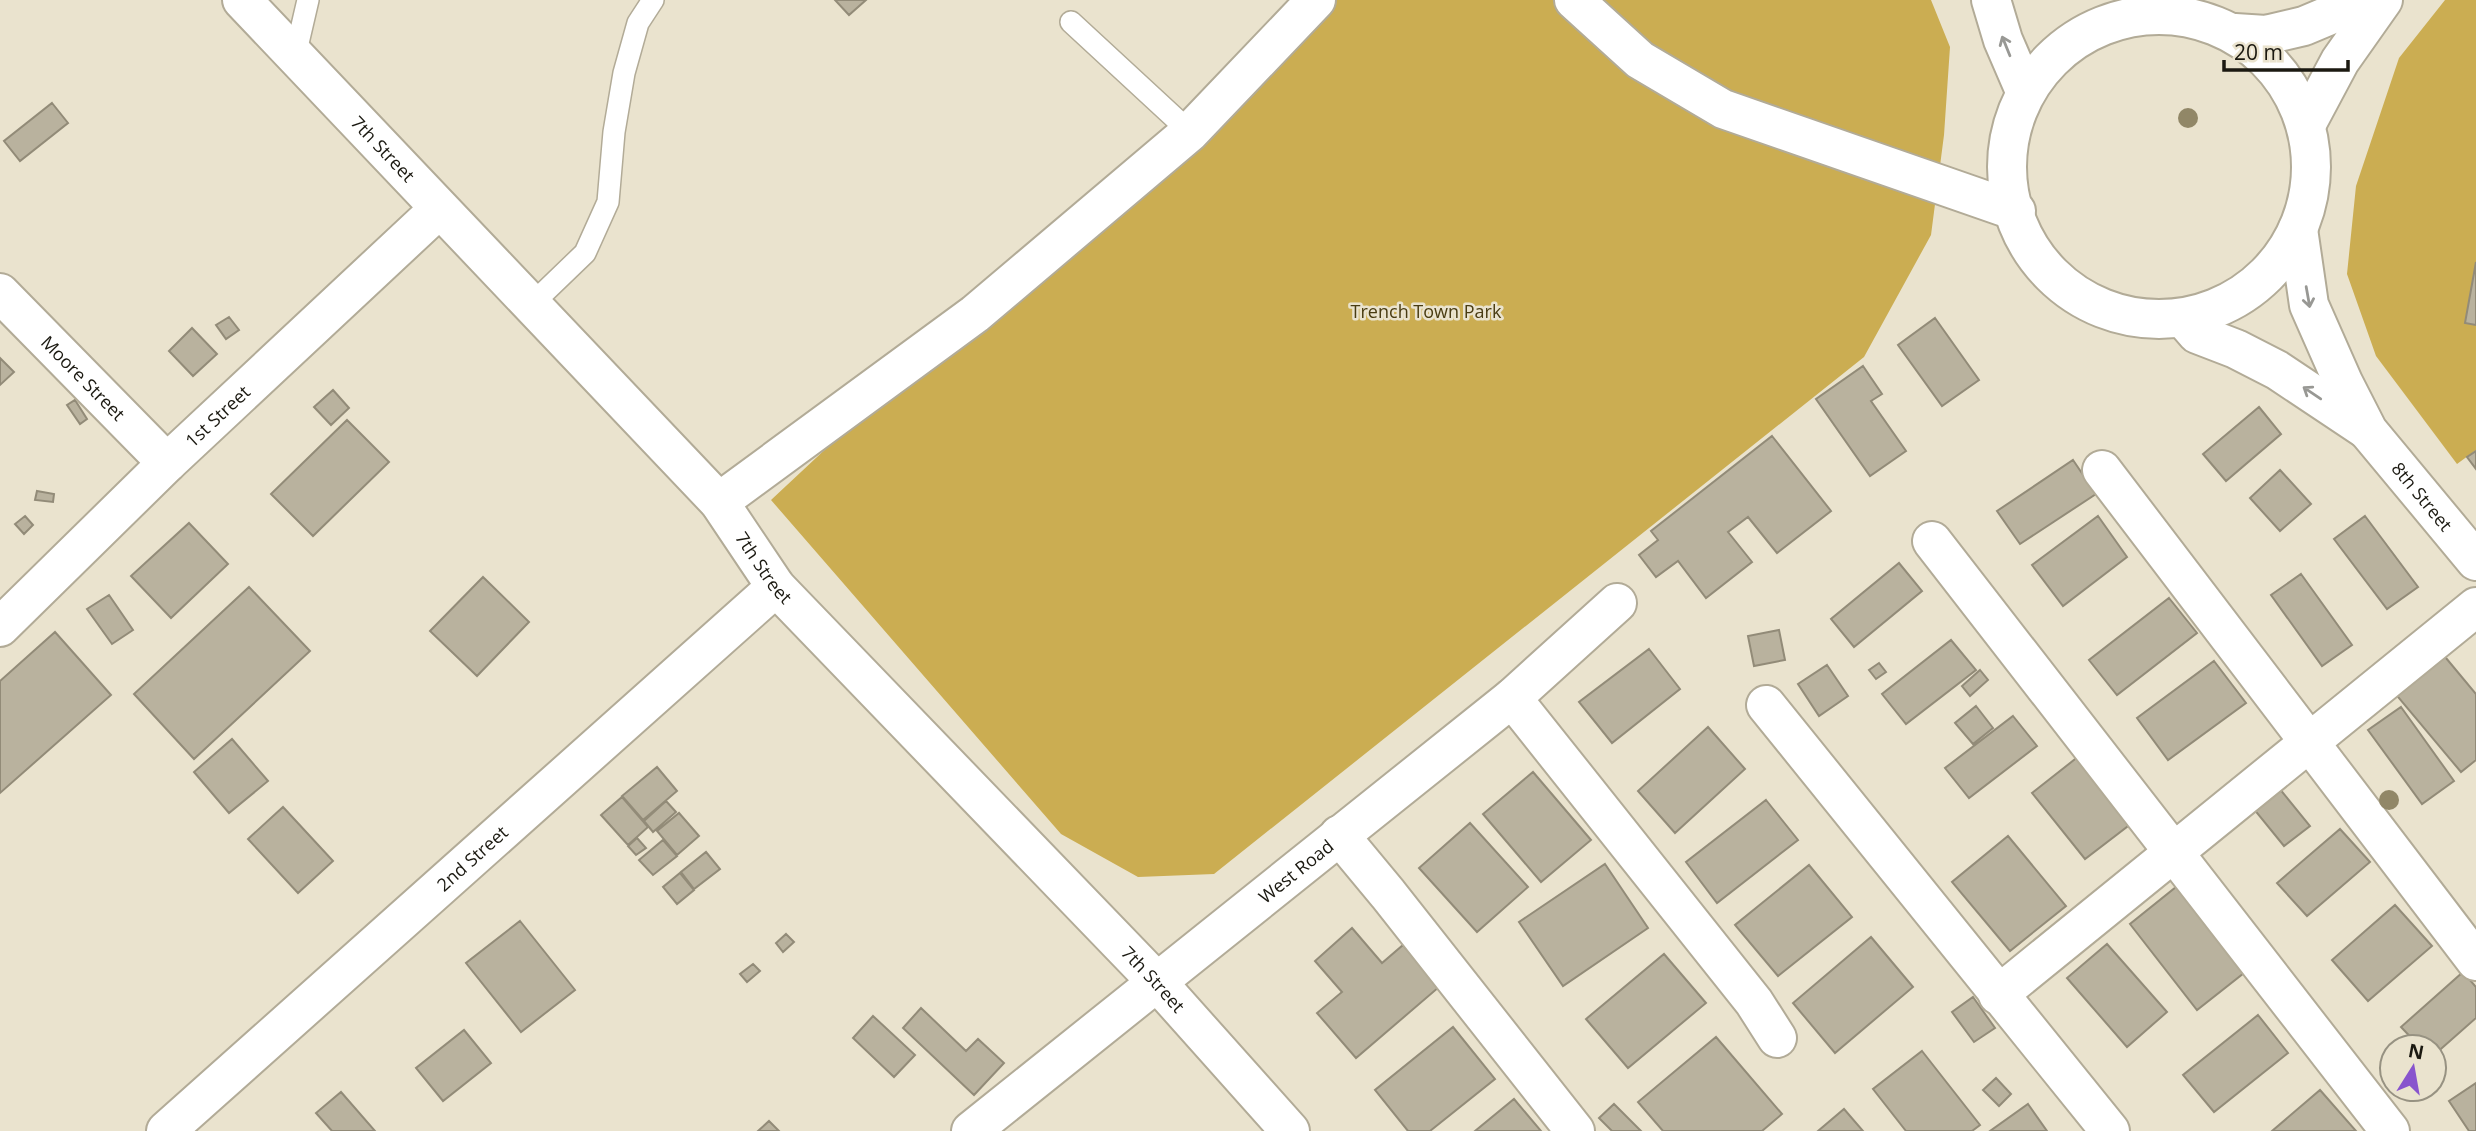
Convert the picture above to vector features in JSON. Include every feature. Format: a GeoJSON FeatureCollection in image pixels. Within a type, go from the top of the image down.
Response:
{"type":"FeatureCollection","features":[{"type":"Feature","properties":{"kind":"street","name":"7th Street"},"geometry":{"type":"LineString","coordinates":[[242,0],[719,502],[776,587],[1157,982],[1290,1131]]}},
{"type":"Feature","properties":{"kind":"street"},"geometry":{"type":"LineString","coordinates":[[719,502],[975,314],[1190,132],[1316,0]]}},
{"type":"Feature","properties":{"kind":"street"},"geometry":{"type":"LineString","coordinates":[[1574,0],[1640,60],[1723,109],[2015,211]]}},
{"type":"Feature","properties":{"kind":"street"},"geometry":{"type":"LineString","coordinates":[[1991,0],[2003,40],[2025,91]]}},
{"type":"Feature","properties":{"kind":"street"},"geometry":{"type":"LineString","coordinates":[[2298,229],[2277,264],[2248,292],[2227,305],[2184,319],[2120,313],[2088,301],[2065,286],[2043,265],[2026,241],[2015,211],[2009,184],[2009,152],[2025,91],[2046,64],[2074,37],[2113,7],[2193,20],[2235,33],[2266,35],[2304,26],[2366,0]]}},
{"type":"Feature","properties":{"kind":"street"},"geometry":{"type":"LineString","coordinates":[[2307,123],[2340,61],[2383,0]]}},
{"type":"Feature","properties":{"kind":"street"},"geometry":{"type":"LineString","coordinates":[[2235,33],[2257,50],[2275,70],[2307,123],[2309,174],[2298,229],[2309,305],[2368,431]]}},
{"type":"Feature","properties":{"kind":"street","name":"1st Street"},"geometry":{"type":"LineString","coordinates":[[0,626],[167,463],[439,209]]}},
{"type":"Feature","properties":{"kind":"street","name":"Moore Street"},"geometry":{"type":"LineString","coordinates":[[0,293],[167,463]]}},
{"type":"Feature","properties":{"kind":"street"},"geometry":{"type":"LineString","coordinates":[[2184,319],[2197,334],[2236,349],[2277,370],[2368,431]]}},
{"type":"Feature","properties":{"kind":"street","name":"8th Street"},"geometry":{"type":"LineString","coordinates":[[2368,431],[2476,561]]}},
{"type":"Feature","properties":{"kind":"street"},"geometry":{"type":"LineString","coordinates":[[2102,470],[2476,961]]}},
{"type":"Feature","properties":{"kind":"street"},"geometry":{"type":"LineString","coordinates":[[1932,541],[2390,1131]]}},
{"type":"Feature","properties":{"kind":"street","name":"2nd Street"},"geometry":{"type":"LineString","coordinates":[[166,1131],[776,587]]}},
{"type":"Feature","properties":{"kind":"street","name":"West Road"},"geometry":{"type":"LineString","coordinates":[[971,1131],[1512,698],[1617,603]]}},
{"type":"Feature","properties":{"kind":"street"},"geometry":{"type":"LineString","coordinates":[[1998,995],[2476,607]]}},
{"type":"Feature","properties":{"kind":"street"},"geometry":{"type":"LineString","coordinates":[[1512,698],[1754,1002],[1777,1038]]}},
{"type":"Feature","properties":{"kind":"street"},"geometry":{"type":"LineString","coordinates":[[1766,705],[2110,1131]]}},
{"type":"Feature","properties":{"kind":"street"},"geometry":{"type":"LineString","coordinates":[[1339,835],[1575,1131]]}},
{"type":"Feature","properties":{"kind":"lane"},"geometry":{"type":"LineString","coordinates":[[295,56],[308,0]]}},
{"type":"Feature","properties":{"kind":"lane"},"geometry":{"type":"LineString","coordinates":[[531,305],[585,253],[608,202],[614,132],[624,73],[638,23],[653,0]]}},
{"type":"Feature","properties":{"kind":"lane"},"geometry":{"type":"LineString","coordinates":[[1071,22],[1190,132]]}},
{"type":"Feature","properties":{"kind":"green space","name":"Trench Town Park"},"geometry":{"type":"Polygon","coordinates":[[[1306,0],[1931,0],[1950,47],[1944,135],[1931,235],[1864,357],[1214,874],[1138,877],[1061,834],[771,500],[1306,0]]]}},
{"type":"Feature","properties":{"kind":"green space"},"geometry":{"type":"Polygon","coordinates":[[[2445,0],[2476,0],[2476,450],[2457,464],[2376,356],[2347,274],[2356,186],[2399,58],[2445,0]]]}},
{"type":"Feature","properties":{"kind":"building"},"geometry":{"type":"Polygon","coordinates":[[[835,0],[866,0],[849,15],[835,0]]]}},
{"type":"Feature","properties":{"kind":"building"},"geometry":{"type":"Polygon","coordinates":[[[52,103],[68,123],[20,161],[4,141],[52,103]]]}},
{"type":"Feature","properties":{"kind":"building"},"geometry":{"type":"Polygon","coordinates":[[[2476,262],[2476,325],[2465,323],[2476,262]]]}},
{"type":"Feature","properties":{"kind":"building"},"geometry":{"type":"Polygon","coordinates":[[[229,317],[239,330],[226,339],[216,325],[229,317]]]}},
{"type":"Feature","properties":{"kind":"building"},"geometry":{"type":"Polygon","coordinates":[[[1935,318],[1979,380],[1942,406],[1898,345],[1935,318]]]}},
{"type":"Feature","properties":{"kind":"building"},"geometry":{"type":"Polygon","coordinates":[[[192,328],[217,354],[193,376],[169,351],[192,328]]]}},
{"type":"Feature","properties":{"kind":"building"},"geometry":{"type":"Polygon","coordinates":[[[0,358],[14,372],[0,385],[0,358]]]}},
{"type":"Feature","properties":{"kind":"building"},"geometry":{"type":"Polygon","coordinates":[[[1863,366],[1882,394],[1871,401],[1906,451],[1870,476],[1816,399],[1863,366]]]}},
{"type":"Feature","properties":{"kind":"building"},"geometry":{"type":"Polygon","coordinates":[[[333,390],[349,408],[331,425],[314,407],[333,390]]]}},
{"type":"Feature","properties":{"kind":"building"},"geometry":{"type":"Polygon","coordinates":[[[75,400],[87,419],[80,424],[67,405],[75,400]]]}},
{"type":"Feature","properties":{"kind":"building"},"geometry":{"type":"Polygon","coordinates":[[[2259,407],[2281,434],[2226,481],[2203,454],[2259,407]]]}},
{"type":"Feature","properties":{"kind":"building"},"geometry":{"type":"Polygon","coordinates":[[[347,420],[389,462],[313,536],[271,494],[347,420]]]}},
{"type":"Feature","properties":{"kind":"building"},"geometry":{"type":"Polygon","coordinates":[[[1772,436],[1831,511],[1777,553],[1748,517],[1728,532],[1752,562],[1706,598],[1678,561],[1656,577],[1639,555],[1658,540],[1651,531],[1772,436]]]}},
{"type":"Feature","properties":{"kind":"building"},"geometry":{"type":"Polygon","coordinates":[[[2476,451],[2476,469],[2467,457],[2476,451]]]}},
{"type":"Feature","properties":{"kind":"building"},"geometry":{"type":"Polygon","coordinates":[[[2073,460],[2096,494],[2020,544],[1997,511],[2073,460]]]}},
{"type":"Feature","properties":{"kind":"building"},"geometry":{"type":"Polygon","coordinates":[[[2280,470],[2311,504],[2280,531],[2250,498],[2280,470]]]}},
{"type":"Feature","properties":{"kind":"building"},"geometry":{"type":"Polygon","coordinates":[[[37,491],[54,494],[53,502],[35,500],[37,491]]]}},
{"type":"Feature","properties":{"kind":"building"},"geometry":{"type":"Polygon","coordinates":[[[25,516],[33,525],[24,534],[15,524],[25,516]]]}},
{"type":"Feature","properties":{"kind":"building"},"geometry":{"type":"Polygon","coordinates":[[[2098,516],[2127,557],[2063,606],[2032,565],[2098,516]]]}},
{"type":"Feature","properties":{"kind":"building"},"geometry":{"type":"Polygon","coordinates":[[[2365,516],[2418,587],[2387,609],[2334,539],[2365,516]]]}},
{"type":"Feature","properties":{"kind":"building"},"geometry":{"type":"Polygon","coordinates":[[[189,523],[228,564],[171,618],[131,576],[189,523]]]}},
{"type":"Feature","properties":{"kind":"building"},"geometry":{"type":"Polygon","coordinates":[[[1899,563],[1922,591],[1854,647],[1831,619],[1899,563]]]}},
{"type":"Feature","properties":{"kind":"building"},"geometry":{"type":"Polygon","coordinates":[[[2301,574],[2352,645],[2322,666],[2271,595],[2301,574]]]}},
{"type":"Feature","properties":{"kind":"building"},"geometry":{"type":"Polygon","coordinates":[[[483,577],[529,622],[477,676],[430,631],[483,577]]]}},
{"type":"Feature","properties":{"kind":"building"},"geometry":{"type":"Polygon","coordinates":[[[249,587],[310,651],[194,759],[134,694],[249,587]]]}},
{"type":"Feature","properties":{"kind":"building"},"geometry":{"type":"Polygon","coordinates":[[[109,595],[133,630],[112,644],[87,609],[109,595]]]}},
{"type":"Feature","properties":{"kind":"building"},"geometry":{"type":"Polygon","coordinates":[[[2169,598],[2197,633],[2117,695],[2089,660],[2169,598]]]}},
{"type":"Feature","properties":{"kind":"building"},"geometry":{"type":"Polygon","coordinates":[[[1779,630],[1785,660],[1754,666],[1748,636],[1779,630]]]}},
{"type":"Feature","properties":{"kind":"building"},"geometry":{"type":"Polygon","coordinates":[[[55,632],[111,695],[0,793],[0,681],[55,632]]]}},
{"type":"Feature","properties":{"kind":"building"},"geometry":{"type":"Polygon","coordinates":[[[1951,640],[1976,670],[1906,724],[1882,694],[1951,640]]]}},
{"type":"Feature","properties":{"kind":"building"},"geometry":{"type":"Polygon","coordinates":[[[1649,649],[1680,689],[1612,743],[1579,702],[1649,649]]]}},
{"type":"Feature","properties":{"kind":"building"},"geometry":{"type":"Polygon","coordinates":[[[2441,652],[2476,694],[2476,760],[2461,772],[2393,691],[2441,652]]]}},
{"type":"Feature","properties":{"kind":"building"},"geometry":{"type":"Polygon","coordinates":[[[2214,661],[2246,703],[2168,760],[2137,718],[2214,661]]]}},
{"type":"Feature","properties":{"kind":"building"},"geometry":{"type":"Polygon","coordinates":[[[1879,663],[1886,672],[1876,679],[1869,670],[1879,663]]]}},
{"type":"Feature","properties":{"kind":"building"},"geometry":{"type":"Polygon","coordinates":[[[1827,665],[1848,696],[1819,716],[1798,684],[1827,665]]]}},
{"type":"Feature","properties":{"kind":"building"},"geometry":{"type":"Polygon","coordinates":[[[1980,670],[1988,680],[1970,696],[1962,686],[1980,670]]]}},
{"type":"Feature","properties":{"kind":"building"},"geometry":{"type":"Polygon","coordinates":[[[1976,706],[1993,728],[1973,744],[1955,723],[1976,706]]]}},
{"type":"Feature","properties":{"kind":"building"},"geometry":{"type":"Polygon","coordinates":[[[2401,707],[2454,781],[2422,804],[2368,730],[2401,707]]]}},
{"type":"Feature","properties":{"kind":"building"},"geometry":{"type":"Polygon","coordinates":[[[2013,716],[2037,746],[1969,798],[1945,768],[2013,716]]]}},
{"type":"Feature","properties":{"kind":"building"},"geometry":{"type":"Polygon","coordinates":[[[1708,727],[1745,769],[1675,833],[1638,791],[1708,727]]]}},
{"type":"Feature","properties":{"kind":"building"},"geometry":{"type":"Polygon","coordinates":[[[232,739],[268,781],[229,813],[194,772],[232,739]]]}},
{"type":"Feature","properties":{"kind":"building"},"geometry":{"type":"Polygon","coordinates":[[[2079,756],[2132,823],[2085,859],[2032,793],[2079,756]]]}},
{"type":"Feature","properties":{"kind":"building"},"geometry":{"type":"Polygon","coordinates":[[[657,767],[677,791],[643,820],[622,796],[657,767]]]}},
{"type":"Feature","properties":{"kind":"building"},"geometry":{"type":"Polygon","coordinates":[[[1533,772],[1591,840],[1541,882],[1483,814],[1533,772]]]}},
{"type":"Feature","properties":{"kind":"building"},"geometry":{"type":"Polygon","coordinates":[[[2279,788],[2310,826],[2284,846],[2253,808],[2279,788]]]}},
{"type":"Feature","properties":{"kind":"building"},"geometry":{"type":"Polygon","coordinates":[[[622,797],[648,827],[628,845],[601,815],[622,797]]]}},
{"type":"Feature","properties":{"kind":"building"},"geometry":{"type":"Polygon","coordinates":[[[1766,800],[1798,840],[1717,903],[1686,862],[1766,800]]]}},
{"type":"Feature","properties":{"kind":"building"},"geometry":{"type":"Polygon","coordinates":[[[666,801],[676,812],[653,832],[644,821],[666,801]]]}},
{"type":"Feature","properties":{"kind":"building"},"geometry":{"type":"Polygon","coordinates":[[[283,807],[333,861],[298,893],[248,839],[283,807]]]}},
{"type":"Feature","properties":{"kind":"building"},"geometry":{"type":"Polygon","coordinates":[[[679,813],[699,836],[677,855],[657,831],[679,813]]]}},
{"type":"Feature","properties":{"kind":"building"},"geometry":{"type":"Polygon","coordinates":[[[1470,823],[1528,887],[1477,932],[1419,868],[1470,823]]]}},
{"type":"Feature","properties":{"kind":"building"},"geometry":{"type":"Polygon","coordinates":[[[2340,829],[2370,862],[2307,916],[2277,883],[2340,829]]]}},
{"type":"Feature","properties":{"kind":"building"},"geometry":{"type":"Polygon","coordinates":[[[2008,836],[2066,906],[2010,951],[1952,882],[2008,836]]]}},
{"type":"Feature","properties":{"kind":"building"},"geometry":{"type":"Polygon","coordinates":[[[637,838],[646,848],[636,855],[628,846],[637,838]]]}},
{"type":"Feature","properties":{"kind":"building"},"geometry":{"type":"Polygon","coordinates":[[[663,840],[677,856],[653,875],[639,860],[663,840]]]}},
{"type":"Feature","properties":{"kind":"building"},"geometry":{"type":"Polygon","coordinates":[[[706,852],[720,869],[694,889],[681,872],[706,852]]]}},
{"type":"Feature","properties":{"kind":"building"},"geometry":{"type":"Polygon","coordinates":[[[1605,864],[1648,928],[1563,986],[1519,922],[1605,864]]]}},
{"type":"Feature","properties":{"kind":"building"},"geometry":{"type":"Polygon","coordinates":[[[1809,865],[1852,917],[1778,976],[1735,925],[1809,865]]]}},
{"type":"Feature","properties":{"kind":"building"},"geometry":{"type":"Polygon","coordinates":[[[680,873],[694,890],[677,904],[663,887],[680,873]]]}},
{"type":"Feature","properties":{"kind":"building"},"geometry":{"type":"Polygon","coordinates":[[[2181,883],[2249,969],[2197,1010],[2130,924],[2181,883]]]}},
{"type":"Feature","properties":{"kind":"building"},"geometry":{"type":"Polygon","coordinates":[[[2395,905],[2432,946],[2368,1001],[2332,960],[2395,905]]]}},
{"type":"Feature","properties":{"kind":"building"},"geometry":{"type":"Polygon","coordinates":[[[520,921],[575,990],[521,1032],[466,963],[520,921]]]}},
{"type":"Feature","properties":{"kind":"building"},"geometry":{"type":"Polygon","coordinates":[[[1352,928],[1382,963],[1403,945],[1439,987],[1356,1058],[1317,1013],[1342,992],[1315,961],[1352,928]]]}},
{"type":"Feature","properties":{"kind":"building"},"geometry":{"type":"Polygon","coordinates":[[[786,934],[794,942],[783,952],[776,943],[786,934]]]}},
{"type":"Feature","properties":{"kind":"building"},"geometry":{"type":"Polygon","coordinates":[[[1871,937],[1913,987],[1835,1053],[1793,1003],[1871,937]]]}},
{"type":"Feature","properties":{"kind":"building"},"geometry":{"type":"Polygon","coordinates":[[[2107,944],[2167,1012],[2127,1047],[2067,978],[2107,944]]]}},
{"type":"Feature","properties":{"kind":"building"},"geometry":{"type":"Polygon","coordinates":[[[1664,954],[1706,1003],[1628,1068],[1586,1019],[1664,954]]]}},
{"type":"Feature","properties":{"kind":"building"},"geometry":{"type":"Polygon","coordinates":[[[753,964],[760,971],[747,982],[740,974],[753,964]]]}},
{"type":"Feature","properties":{"kind":"building"},"geometry":{"type":"Polygon","coordinates":[[[2463,972],[2476,987],[2476,1018],[2448,1043],[2448,1033],[2407,1033],[2401,1027],[2463,972]]]}},
{"type":"Feature","properties":{"kind":"building"},"geometry":{"type":"Polygon","coordinates":[[[1973,997],[1995,1028],[1974,1042],[1952,1012],[1973,997]]]}},
{"type":"Feature","properties":{"kind":"building"},"geometry":{"type":"Polygon","coordinates":[[[921,1008],[966,1051],[978,1039],[1004,1063],[974,1095],[903,1028],[921,1008]]]}},
{"type":"Feature","properties":{"kind":"building"},"geometry":{"type":"Polygon","coordinates":[[[2258,1015],[2288,1053],[2214,1112],[2183,1075],[2258,1015]]]}},
{"type":"Feature","properties":{"kind":"building"},"geometry":{"type":"Polygon","coordinates":[[[873,1016],[915,1055],[894,1077],[853,1038],[873,1016]]]}},
{"type":"Feature","properties":{"kind":"building"},"geometry":{"type":"Polygon","coordinates":[[[1453,1027],[1495,1079],[1430,1131],[1408,1131],[1375,1090],[1453,1027]]]}},
{"type":"Feature","properties":{"kind":"building"},"geometry":{"type":"Polygon","coordinates":[[[464,1030],[491,1063],[443,1101],[416,1068],[464,1030]]]}},
{"type":"Feature","properties":{"kind":"building"},"geometry":{"type":"Polygon","coordinates":[[[1716,1037],[1782,1114],[1762,1131],[1663,1131],[1638,1102],[1716,1037]]]}},
{"type":"Feature","properties":{"kind":"building"},"geometry":{"type":"Polygon","coordinates":[[[1922,1051],[1980,1125],[1972,1131],[1906,1131],[1873,1089],[1922,1051]]]}},
{"type":"Feature","properties":{"kind":"building"},"geometry":{"type":"Polygon","coordinates":[[[1996,1078],[2011,1094],[1999,1106],[1983,1090],[1996,1078]]]}},
{"type":"Feature","properties":{"kind":"building"},"geometry":{"type":"Polygon","coordinates":[[[2476,1083],[2476,1131],[2469,1131],[2449,1101],[2476,1083]]]}},
{"type":"Feature","properties":{"kind":"building"},"geometry":{"type":"Polygon","coordinates":[[[2320,1090],[2356,1131],[2272,1131],[2320,1090]]]}},
{"type":"Feature","properties":{"kind":"building"},"geometry":{"type":"Polygon","coordinates":[[[341,1092],[375,1131],[332,1131],[316,1113],[341,1092]]]}},
{"type":"Feature","properties":{"kind":"building"},"geometry":{"type":"Polygon","coordinates":[[[1514,1099],[1541,1131],[1475,1131],[1514,1099]]]}},
{"type":"Feature","properties":{"kind":"building"},"geometry":{"type":"Polygon","coordinates":[[[1614,1104],[1641,1131],[1612,1131],[1599,1118],[1614,1104]]]}},
{"type":"Feature","properties":{"kind":"building"},"geometry":{"type":"Polygon","coordinates":[[[2028,1104],[2047,1131],[1990,1131],[2028,1104]]]}},
{"type":"Feature","properties":{"kind":"building"},"geometry":{"type":"Polygon","coordinates":[[[1844,1109],[1863,1131],[1818,1131],[1844,1109]]]}},
{"type":"Feature","properties":{"kind":"building"},"geometry":{"type":"Polygon","coordinates":[[[769,1121],[779,1131],[758,1131],[769,1121]]]}}]}
